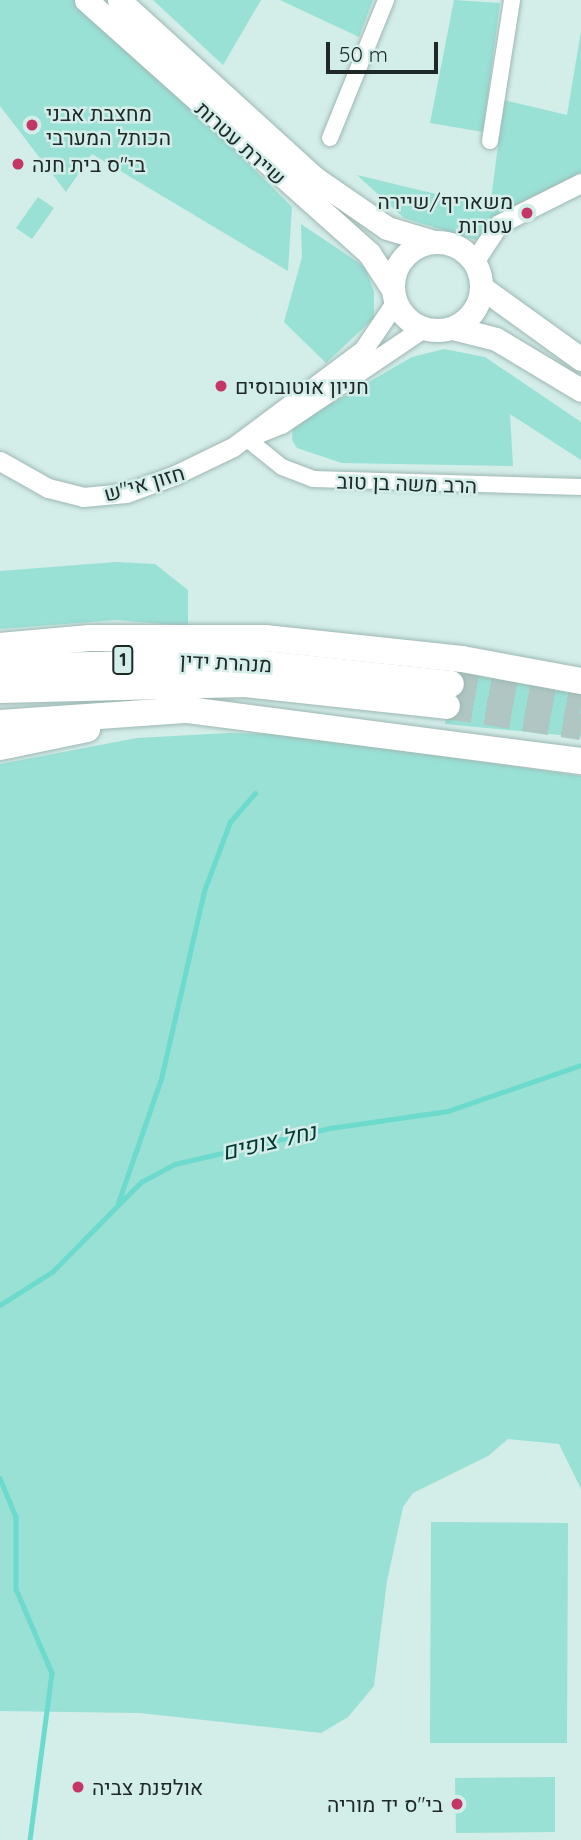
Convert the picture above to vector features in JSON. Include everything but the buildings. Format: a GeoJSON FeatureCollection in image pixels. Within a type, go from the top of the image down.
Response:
{"type":"FeatureCollection","features":[{"type":"Feature","properties":{"kind":"highway"},"geometry":{"type":"LineString","coordinates":[[0,646],[90,638],[265,638],[462,659],[581,681]]}},
{"type":"Feature","properties":{"kind":"highway","name":"מנהרת ידין"},"geometry":{"type":"LineString","coordinates":[[0,667],[233,661],[449,695],[232,684],[0,690]]}},
{"type":"Feature","properties":{"kind":"highway"},"geometry":{"type":"LineString","coordinates":[[0,723],[188,710],[277,717],[581,761]]}},
{"type":"Feature","properties":{"kind":"highway"},"geometry":{"type":"LineString","coordinates":[[0,747],[109,727],[277,717]]}},
{"type":"Feature","properties":{"kind":"main road","name":"שיירת עטרות"},"geometry":{"type":"LineString","coordinates":[[86,0],[369,253],[393,296]]}},
{"type":"Feature","properties":{"kind":"main road","name":"שיירת עטרות"},"geometry":{"type":"LineString","coordinates":[[119,0],[316,179],[387,228],[435,242]]}},
{"type":"Feature","properties":{"kind":"main road"},"geometry":{"type":"LineString","coordinates":[[453,328],[473,312],[481,287],[474,262],[457,247],[435,242],[399,262],[393,296],[422,329],[453,328],[496,339],[581,390]]}},
{"type":"Feature","properties":{"kind":"main road"},"geometry":{"type":"LineString","coordinates":[[481,287],[581,359]]}},
{"type":"Feature","properties":{"kind":"street"},"geometry":{"type":"LineString","coordinates":[[330,138],[386,0]]}},
{"type":"Feature","properties":{"kind":"street"},"geometry":{"type":"LineString","coordinates":[[489,141],[512,0]]}},
{"type":"Feature","properties":{"kind":"street"},"geometry":{"type":"LineString","coordinates":[[474,262],[499,224],[581,183]]}},
{"type":"Feature","properties":{"kind":"street","name":"חזון אי\"ש"},"geometry":{"type":"LineString","coordinates":[[246,438],[282,404],[363,350],[393,296]]}},
{"type":"Feature","properties":{"kind":"street","name":"חזון אי\"ש"},"geometry":{"type":"LineString","coordinates":[[0,461],[48,488],[103,497],[198,466],[246,438],[281,424],[422,329]]}},
{"type":"Feature","properties":{"kind":"street","name":"הרב משה בן טוב"},"geometry":{"type":"LineString","coordinates":[[246,438],[275,463],[313,479],[581,487]]}},
{"type":"Feature","properties":{"kind":"green space"},"geometry":{"type":"Polygon","coordinates":[[[0,0],[85,0],[292,207],[288,271],[92,154],[66,192],[0,106],[0,0]]]}},
{"type":"Feature","properties":{"kind":"green space"},"geometry":{"type":"Polygon","coordinates":[[[153,0],[261,0],[223,65],[153,0]]]}},
{"type":"Feature","properties":{"kind":"green space"},"geometry":{"type":"Polygon","coordinates":[[[280,0],[373,0],[359,37],[280,0]]]}},
{"type":"Feature","properties":{"kind":"green space"},"geometry":{"type":"Polygon","coordinates":[[[454,0],[500,3],[483,132],[430,123],[454,0]]]}},
{"type":"Feature","properties":{"kind":"green space"},"geometry":{"type":"Polygon","coordinates":[[[581,31],[581,183],[522,204],[476,240],[404,218],[357,175],[490,207],[504,100],[567,115],[581,31]]]}},
{"type":"Feature","properties":{"kind":"green space"},"geometry":{"type":"Polygon","coordinates":[[[38,197],[54,208],[32,239],[16,228],[38,197]]]}},
{"type":"Feature","properties":{"kind":"green space"},"geometry":{"type":"Polygon","coordinates":[[[301,224],[365,267],[374,292],[374,318],[326,363],[284,322],[302,257],[301,224]]]}},
{"type":"Feature","properties":{"kind":"green space"},"geometry":{"type":"Polygon","coordinates":[[[444,349],[485,357],[581,422],[581,460],[510,414],[513,466],[342,463],[297,448],[292,440],[293,426],[412,357],[444,349]]]}},
{"type":"Feature","properties":{"kind":"green space"},"geometry":{"type":"Polygon","coordinates":[[[116,562],[155,564],[188,590],[188,626],[116,620],[0,629],[0,571],[116,562]]]}},
{"type":"Feature","properties":{"kind":"green space"},"geometry":{"type":"Polygon","coordinates":[[[458,672],[581,695],[581,737],[445,724],[458,672]]]}},
{"type":"Feature","properties":{"kind":"green space"},"geometry":{"type":"Polygon","coordinates":[[[229,733],[295,735],[581,776],[581,1489],[559,1444],[508,1439],[488,1456],[413,1493],[403,1507],[387,1581],[374,1686],[348,1717],[321,1733],[140,1713],[0,1711],[0,764],[137,738],[229,733]]]}},
{"type":"Feature","properties":{"kind":"green space"},"geometry":{"type":"Polygon","coordinates":[[[431,1522],[568,1523],[567,1743],[430,1743],[431,1522]]]}},
{"type":"Feature","properties":{"kind":"green space"},"geometry":{"type":"Polygon","coordinates":[[[555,1777],[555,1832],[456,1833],[455,1778],[555,1777]]]}},
{"type":"Feature","properties":{"kind":"waterway"},"geometry":{"type":"LineString","coordinates":[[118,1203],[161,1079],[204,891],[230,822],[255,793]]}},
{"type":"Feature","properties":{"kind":"waterway","name":"נחל צופים"},"geometry":{"type":"LineString","coordinates":[[0,1305],[52,1272],[141,1182],[175,1164],[330,1128],[448,1111],[581,1065]]}},
{"type":"Feature","properties":{"kind":"waterway"},"geometry":{"type":"LineString","coordinates":[[0,1478],[16,1517],[16,1589],[52,1673],[30,1840]]}},
{"type":"Feature","properties":{"kind":"tunnel"},"geometry":{"type":"LineString","coordinates":[[451,684],[581,707]]}},
{"type":"Feature","properties":{"kind":"tunnel"},"geometry":{"type":"LineString","coordinates":[[447,706],[581,727]]}},
{"type":"Feature","properties":{"kind":"place","name":"מחצבת אבני הכותל המערבי"},"geometry":{"type":"Point","coordinates":[32,125]}},
{"type":"Feature","properties":{"kind":"place","name":"בי\"ס בית חנה"},"geometry":{"type":"Point","coordinates":[18,164]}},
{"type":"Feature","properties":{"kind":"place","name":"משאריף/שיירה עטרות"},"geometry":{"type":"Point","coordinates":[527,213]}},
{"type":"Feature","properties":{"kind":"place","name":"חניון אוטובוסים"},"geometry":{"type":"Point","coordinates":[221,386]}},
{"type":"Feature","properties":{"kind":"place","name":"אולפנת צביה"},"geometry":{"type":"Point","coordinates":[78,1787]}},
{"type":"Feature","properties":{"kind":"place","name":"בי\"ס יד מוריה"},"geometry":{"type":"Point","coordinates":[457,1804]}}]}
